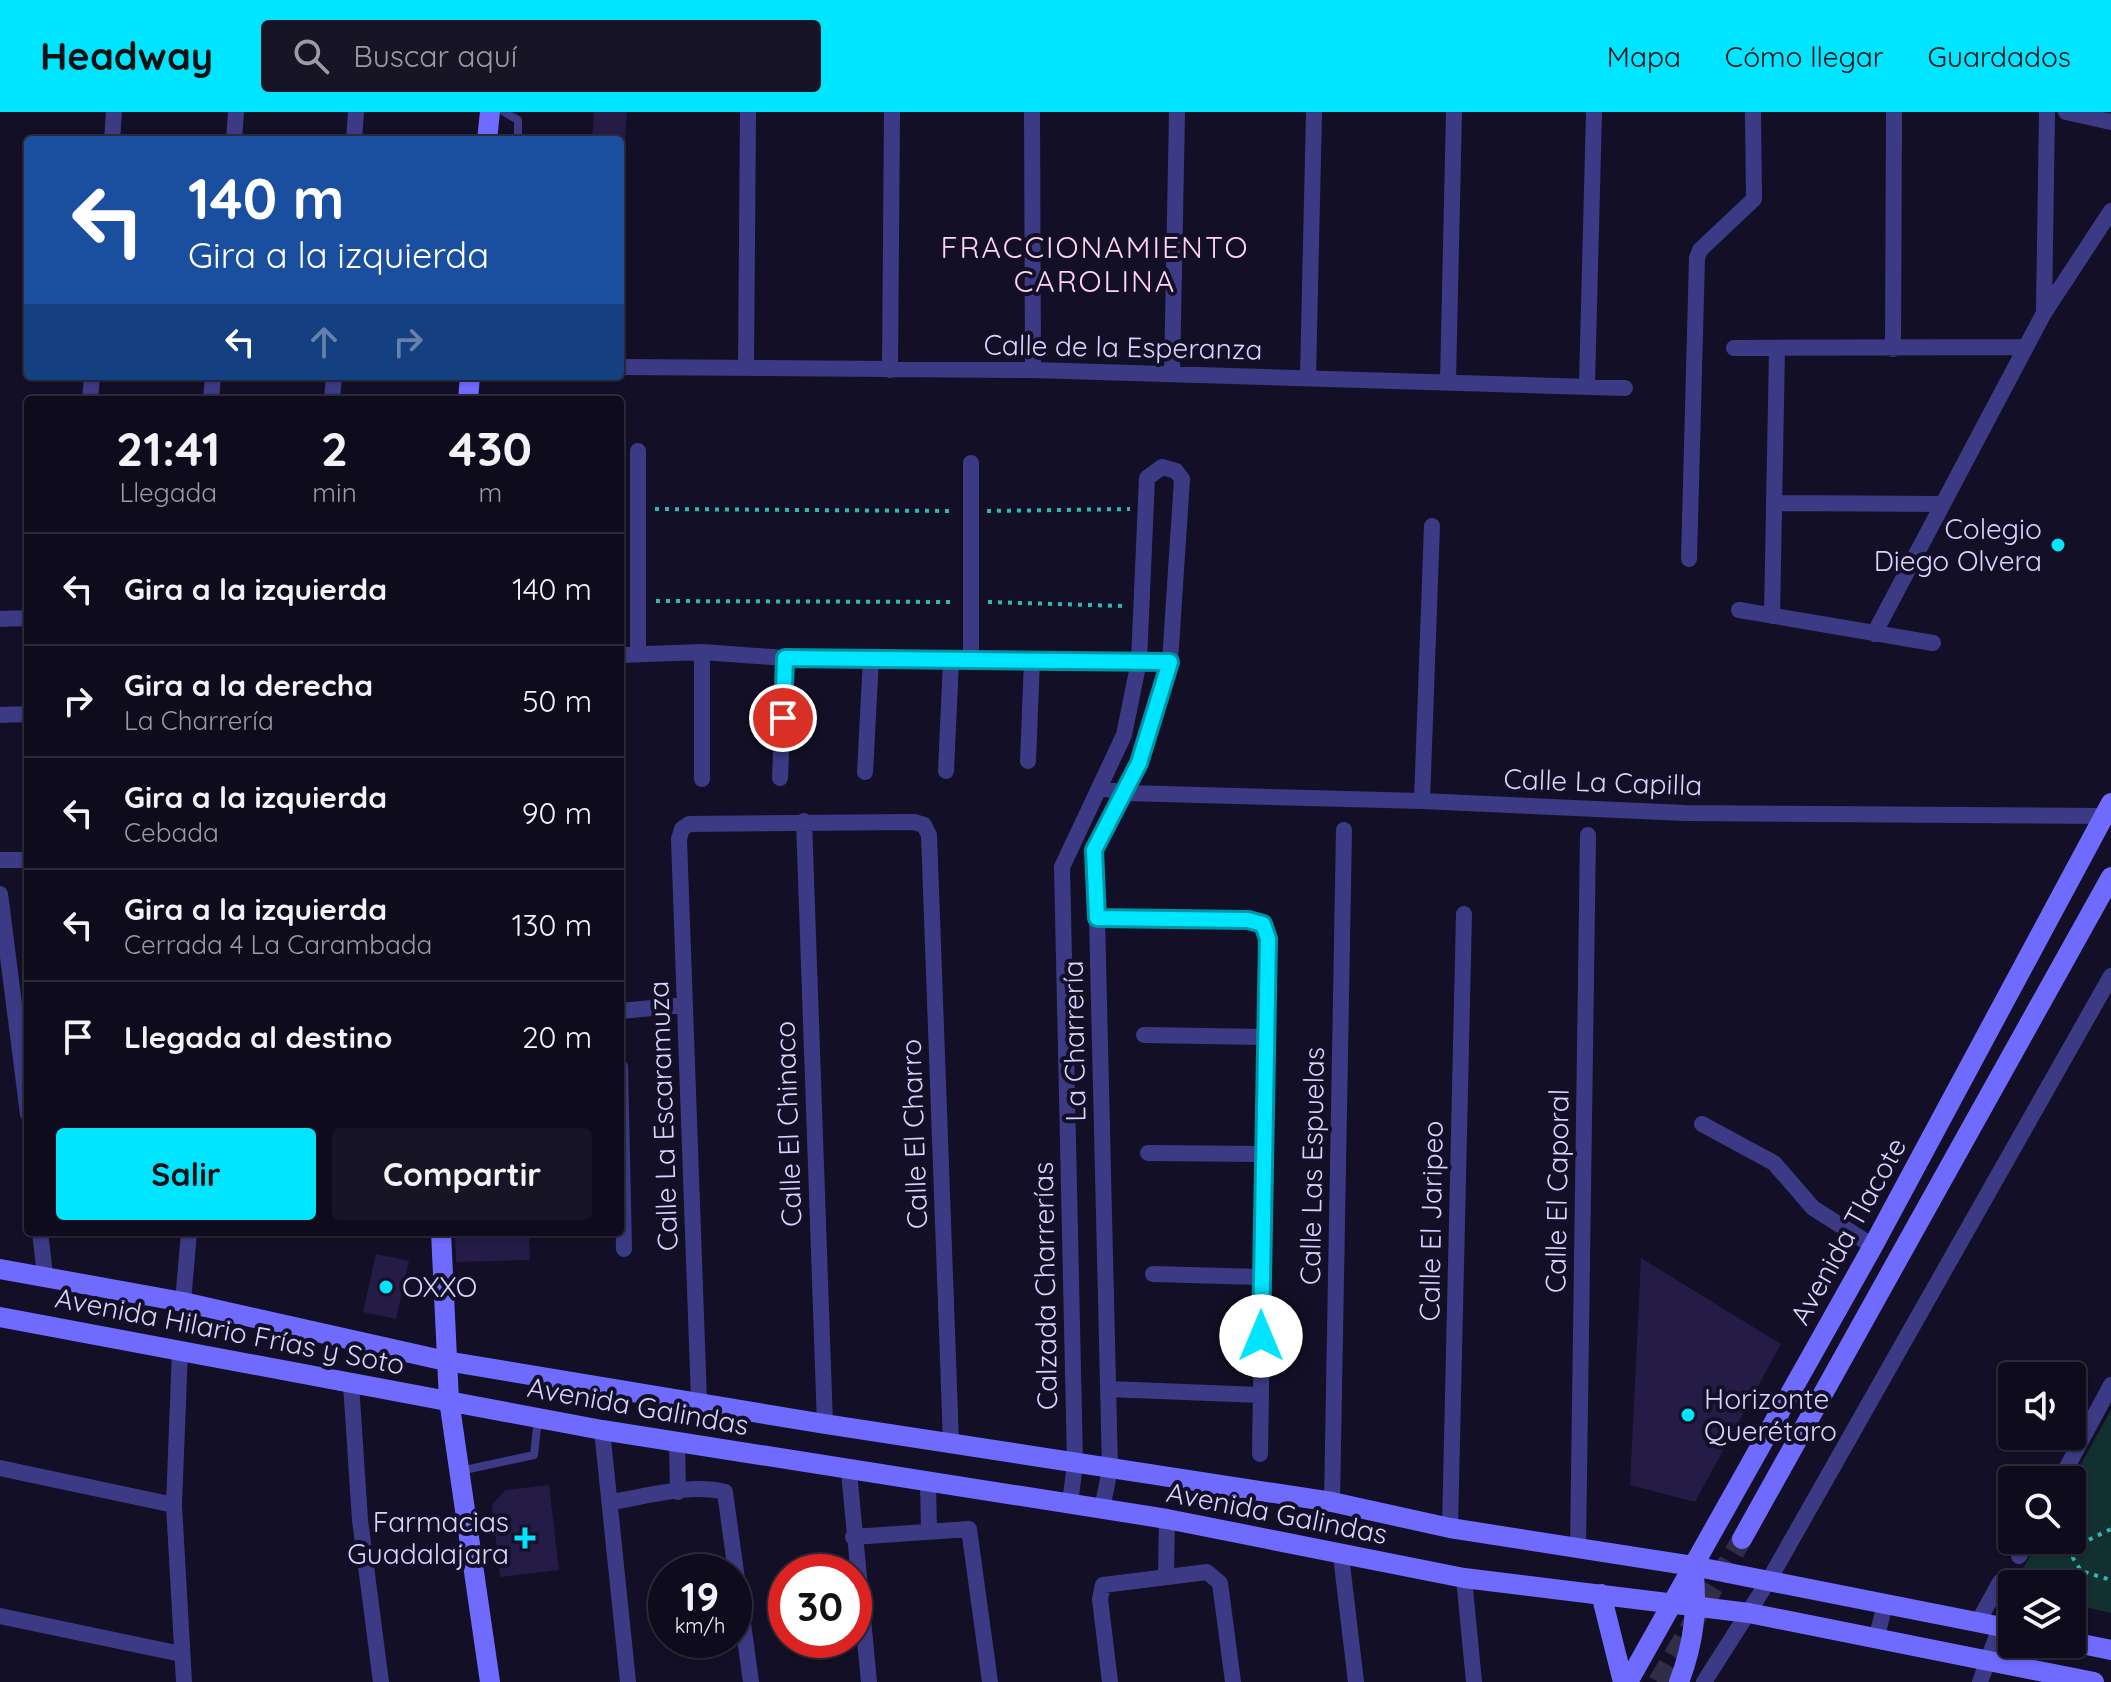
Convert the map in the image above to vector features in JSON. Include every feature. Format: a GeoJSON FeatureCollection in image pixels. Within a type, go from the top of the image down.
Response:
{"type":"FeatureCollection","features":[{"type":"Feature","properties":{"kind":"street"},"geometry":{"type":"LineString","coordinates":[[112,136],[114,112]]}},
{"type":"Feature","properties":{"kind":"street"},"geometry":{"type":"LineString","coordinates":[[234,136],[236,112]]}},
{"type":"Feature","properties":{"kind":"street"},"geometry":{"type":"LineString","coordinates":[[354,136],[356,112]]}},
{"type":"Feature","properties":{"kind":"street"},"geometry":{"type":"LineString","coordinates":[[487,136],[490,112]]}},
{"type":"Feature","properties":{"kind":"street"},"geometry":{"type":"LineString","coordinates":[[746,368],[748,112]]}},
{"type":"Feature","properties":{"kind":"street"},"geometry":{"type":"LineString","coordinates":[[890,370],[892,112]]}},
{"type":"Feature","properties":{"kind":"street"},"geometry":{"type":"LineString","coordinates":[[1032,112],[1033,370]]}},
{"type":"Feature","properties":{"kind":"street"},"geometry":{"type":"LineString","coordinates":[[1172,374],[1177,112]]}},
{"type":"Feature","properties":{"kind":"street"},"geometry":{"type":"LineString","coordinates":[[1308,377],[1314,112]]}},
{"type":"Feature","properties":{"kind":"street"},"geometry":{"type":"LineString","coordinates":[[1448,381],[1454,112]]}},
{"type":"Feature","properties":{"kind":"street"},"geometry":{"type":"LineString","coordinates":[[1587,384],[1594,112]]}},
{"type":"Feature","properties":{"kind":"street"},"geometry":{"type":"LineString","coordinates":[[1689,559],[1697,258],[1700,250],[1754,199],[1753,112]]}},
{"type":"Feature","properties":{"kind":"street"},"geometry":{"type":"LineString","coordinates":[[1893,349],[1894,112]]}},
{"type":"Feature","properties":{"kind":"street"},"geometry":{"type":"LineString","coordinates":[[2044,313],[2047,112]]}},
{"type":"Feature","properties":{"kind":"street"},"geometry":{"type":"LineString","coordinates":[[2066,112],[2111,122]]}},
{"type":"Feature","properties":{"kind":"street"},"geometry":{"type":"LineString","coordinates":[[1874,634],[1939,504],[2044,313],[2111,211]]}},
{"type":"Feature","properties":{"kind":"street"},"geometry":{"type":"LineString","coordinates":[[1734,348],[2025,347]]}},
{"type":"Feature","properties":{"kind":"street"},"geometry":{"type":"LineString","coordinates":[[1772,616],[1777,349]]}},
{"type":"Feature","properties":{"kind":"street","name":"Calle de la Esperanza"},"geometry":{"type":"LineString","coordinates":[[624,367],[1033,370],[1587,384],[1625,388]]}},
{"type":"Feature","properties":{"kind":"street"},"geometry":{"type":"LineString","coordinates":[[638,451],[638,654]]}},
{"type":"Feature","properties":{"kind":"street"},"geometry":{"type":"LineString","coordinates":[[971,463],[971,661]]}},
{"type":"Feature","properties":{"kind":"street","name":"La Charrería"},"geometry":{"type":"LineString","coordinates":[[1102,1509],[1110,1469],[1094,850],[1126,793],[1156,715],[1170,662],[1182,479],[1176,471],[1162,467],[1150,474],[1145,509],[1139,661]]}},
{"type":"Feature","properties":{"kind":"street"},"geometry":{"type":"LineString","coordinates":[[1775,503],[1939,504]]}},
{"type":"Feature","properties":{"kind":"street"},"geometry":{"type":"LineString","coordinates":[[1422,801],[1432,526]]}},
{"type":"Feature","properties":{"kind":"street"},"geometry":{"type":"LineString","coordinates":[[1739,610],[1933,643]]}},
{"type":"Feature","properties":{"kind":"street"},"geometry":{"type":"LineString","coordinates":[[0,619],[24,618]]}},
{"type":"Feature","properties":{"kind":"street"},"geometry":{"type":"LineString","coordinates":[[624,655],[702,652],[785,658],[1170,662]]}},
{"type":"Feature","properties":{"kind":"street"},"geometry":{"type":"LineString","coordinates":[[702,652],[702,779]]}},
{"type":"Feature","properties":{"kind":"street"},"geometry":{"type":"LineString","coordinates":[[780,778],[785,658]]}},
{"type":"Feature","properties":{"kind":"street"},"geometry":{"type":"LineString","coordinates":[[865,772],[871,659]]}},
{"type":"Feature","properties":{"kind":"street"},"geometry":{"type":"LineString","coordinates":[[946,771],[951,661]]}},
{"type":"Feature","properties":{"kind":"street"},"geometry":{"type":"LineString","coordinates":[[1028,761],[1032,661]]}},
{"type":"Feature","properties":{"kind":"street","name":"Calzada Charrerías"},"geometry":{"type":"LineString","coordinates":[[1070,1504],[1075,1463],[1062,867],[1124,735],[1139,661]]}},
{"type":"Feature","properties":{"kind":"street"},"geometry":{"type":"LineString","coordinates":[[0,715],[24,714]]}},
{"type":"Feature","properties":{"kind":"street","name":"Calle La Capilla"},"geometry":{"type":"LineString","coordinates":[[1100,788],[1126,793],[1422,801],[1685,813],[2108,809]]}},
{"type":"Feature","properties":{"kind":"street","name":"Avenida Tlacote"},"geometry":{"type":"LineString","coordinates":[[1626,1682],[1873,1246],[2108,809]]}},
{"type":"Feature","properties":{"kind":"street","name":"Calle El Charro"},"geometry":{"type":"LineString","coordinates":[[804,821],[924,825],[929,835],[951,1442]]}},
{"type":"Feature","properties":{"kind":"street","name":"Calle La Escaramuza"},"geometry":{"type":"LineString","coordinates":[[699,1401],[682,829],[689,824],[804,821]]}},
{"type":"Feature","properties":{"kind":"street","name":"Calle El Chinaco"},"geometry":{"type":"LineString","coordinates":[[804,821],[825,1424]]}},
{"type":"Feature","properties":{"kind":"street","name":"Calle Las Espuelas"},"geometry":{"type":"LineString","coordinates":[[1332,1502],[1344,830]]}},
{"type":"Feature","properties":{"kind":"street","name":"Calle El Caporal"},"geometry":{"type":"LineString","coordinates":[[1578,1547],[1588,835]]}},
{"type":"Feature","properties":{"kind":"street"},"geometry":{"type":"LineString","coordinates":[[0,860],[24,860]]}},
{"type":"Feature","properties":{"kind":"street","name":"Avenida Tlacote"},"geometry":{"type":"LineString","coordinates":[[1742,1539],[2111,877]]}},
{"type":"Feature","properties":{"kind":"street"},"geometry":{"type":"LineString","coordinates":[[0,894],[23,1017]]}},
{"type":"Feature","properties":{"kind":"street","name":"Calle El Jaripeo"},"geometry":{"type":"LineString","coordinates":[[1450,1528],[1464,914]]}},
{"type":"Feature","properties":{"kind":"street"},"geometry":{"type":"LineString","coordinates":[[1097,918],[1248,920],[1263,924],[1268,939],[1260,1277],[1260,1454]]}},
{"type":"Feature","properties":{"kind":"street"},"geometry":{"type":"LineString","coordinates":[[1704,1682],[1769,1580],[2111,976]]}},
{"type":"Feature","properties":{"kind":"street"},"geometry":{"type":"LineString","coordinates":[[624,1011],[685,1005]]}},
{"type":"Feature","properties":{"kind":"street"},"geometry":{"type":"LineString","coordinates":[[1144,1035],[1264,1037]]}},
{"type":"Feature","properties":{"kind":"street"},"geometry":{"type":"LineString","coordinates":[[1702,1124],[1774,1163],[1813,1208],[1873,1246]]}},
{"type":"Feature","properties":{"kind":"street"},"geometry":{"type":"LineString","coordinates":[[1148,1153],[1264,1154]]}},
{"type":"Feature","properties":{"kind":"street"},"geometry":{"type":"LineString","coordinates":[[40,1236],[45,1275]]}},
{"type":"Feature","properties":{"kind":"street"},"geometry":{"type":"LineString","coordinates":[[183,1302],[189,1236]]}},
{"type":"Feature","properties":{"kind":"street"},"geometry":{"type":"LineString","coordinates":[[441,1236],[449,1400],[490,1682]]}},
{"type":"Feature","properties":{"kind":"street"},"geometry":{"type":"LineString","coordinates":[[623,1236],[624,1249]]}},
{"type":"Feature","properties":{"kind":"street","name":"Avenida Hilario Frías y Soto"},"geometry":{"type":"LineString","coordinates":[[0,1269],[183,1302],[446,1361]]}},
{"type":"Feature","properties":{"kind":"street"},"geometry":{"type":"LineString","coordinates":[[1153,1274],[1260,1277]]}},
{"type":"Feature","properties":{"kind":"street","name":"Avenida Hilario Frías y Soto"},"geometry":{"type":"LineString","coordinates":[[0,1317],[449,1400]]}},
{"type":"Feature","properties":{"kind":"street"},"geometry":{"type":"LineString","coordinates":[[180,1350],[174,1505],[184,1682]]}},
{"type":"Feature","properties":{"kind":"street","name":"Avenida Galindas"},"geometry":{"type":"LineString","coordinates":[[446,1361],[825,1424],[1332,1502],[1450,1528],[1693,1566],[1998,1626]]}},
{"type":"Feature","properties":{"kind":"street"},"geometry":{"type":"LineString","coordinates":[[351,1384],[360,1520],[381,1682]]}},
{"type":"Feature","properties":{"kind":"street"},"geometry":{"type":"LineString","coordinates":[[2068,1466],[2111,1385]]}},
{"type":"Feature","properties":{"kind":"street"},"geometry":{"type":"LineString","coordinates":[[1108,1389],[1261,1395]]}},
{"type":"Feature","properties":{"kind":"street","name":"Avenida Galindas"},"geometry":{"type":"LineString","coordinates":[[449,1400],[602,1430],[849,1472],[1167,1519],[1464,1578],[1672,1604],[1698,1604],[1877,1636],[2094,1682]]}},
{"type":"Feature","properties":{"kind":"street"},"geometry":{"type":"LineString","coordinates":[[602,1430],[628,1682]]}},
{"type":"Feature","properties":{"kind":"street"},"geometry":{"type":"LineString","coordinates":[[677,1442],[678,1492]]}},
{"type":"Feature","properties":{"kind":"street"},"geometry":{"type":"LineString","coordinates":[[0,1468],[174,1505]]}},
{"type":"Feature","properties":{"kind":"street"},"geometry":{"type":"LineString","coordinates":[[849,1472],[869,1682]]}},
{"type":"Feature","properties":{"kind":"street"},"geometry":{"type":"LineString","coordinates":[[928,1484],[929,1530]]}},
{"type":"Feature","properties":{"kind":"street"},"geometry":{"type":"LineString","coordinates":[[610,1502],[678,1492],[714,1489],[725,1492],[751,1682]]}},
{"type":"Feature","properties":{"kind":"street"},"geometry":{"type":"LineString","coordinates":[[1166,1577],[1167,1519]]}},
{"type":"Feature","properties":{"kind":"street"},"geometry":{"type":"LineString","coordinates":[[853,1537],[961,1527],[969,1529],[990,1682]]}},
{"type":"Feature","properties":{"kind":"street"},"geometry":{"type":"LineString","coordinates":[[1341,1556],[1356,1682]]}},
{"type":"Feature","properties":{"kind":"street"},"geometry":{"type":"LineString","coordinates":[[1679,1682],[1690,1652],[1698,1604],[1693,1566]]}},
{"type":"Feature","properties":{"kind":"street"},"geometry":{"type":"LineString","coordinates":[[1110,1682],[1099,1590],[1103,1585],[1207,1572],[1215,1575],[1220,1583],[1233,1682]]}},
{"type":"Feature","properties":{"kind":"street"},"geometry":{"type":"LineString","coordinates":[[1464,1578],[1474,1682]]}},
{"type":"Feature","properties":{"kind":"street"},"geometry":{"type":"LineString","coordinates":[[1978,1622],[1998,1586]]}},
{"type":"Feature","properties":{"kind":"street"},"geometry":{"type":"LineString","coordinates":[[1601,1594],[1626,1682]]}},
{"type":"Feature","properties":{"kind":"street"},"geometry":{"type":"LineString","coordinates":[[1877,1636],[1885,1604]]}},
{"type":"Feature","properties":{"kind":"street"},"geometry":{"type":"LineString","coordinates":[[0,1616],[181,1654]]}},
{"type":"Feature","properties":{"kind":"street"},"geometry":{"type":"LineString","coordinates":[[1980,1682],[1998,1644]]}},
{"type":"Feature","properties":{"kind":"street"},"geometry":{"type":"LineString","coordinates":[[2086,1645],[2111,1650]]}},
{"type":"Feature","properties":{"kind":"lane"},"geometry":{"type":"LineString","coordinates":[[504,112],[518,120],[518,136]]}},
{"type":"Feature","properties":{"kind":"lane"},"geometry":{"type":"LineString","coordinates":[[460,1471],[534,1455],[538,1418]]}},
{"type":"Feature","properties":{"kind":"path"},"geometry":{"type":"LineString","coordinates":[[639,508],[1145,509]]}},
{"type":"Feature","properties":{"kind":"path"},"geometry":{"type":"LineString","coordinates":[[638,601],[971,602],[1141,607]]}},
{"type":"Feature","properties":{"kind":"path"},"geometry":{"type":"LineString","coordinates":[[2086,1541],[2111,1529]]}},
{"type":"Feature","properties":{"kind":"path"},"geometry":{"type":"LineString","coordinates":[[2019,1556],[2031,1554]]}},
{"type":"Feature","properties":{"kind":"path"},"geometry":{"type":"LineString","coordinates":[[2073,1554],[2081,1571],[2111,1580]]}},
{"type":"Feature","properties":{"kind":"green space"},"geometry":{"type":"Polygon","coordinates":[[[2111,1410],[2111,1613],[2086,1607],[2086,1570],[2022,1570],[2031,1554],[2086,1554],[2086,1466],[2080,1466],[2111,1410]]]}},
{"type":"Feature","properties":{"kind":"building"},"geometry":{"type":"Polygon","coordinates":[[[594,112],[627,112],[625,140],[624,136],[592,136],[594,112]]]}},
{"type":"Feature","properties":{"kind":"building"},"geometry":{"type":"Polygon","coordinates":[[[455,1236],[529,1236],[530,1260],[456,1262],[455,1236]]]}},
{"type":"Feature","properties":{"kind":"building","name":"OXXO"},"geometry":{"type":"Polygon","coordinates":[[[376,1254],[409,1261],[396,1319],[363,1312],[376,1254]]]}},
{"type":"Feature","properties":{"kind":"building","name":"Horizonte Querétaro"},"geometry":{"type":"Polygon","coordinates":[[[1641,1258],[1781,1344],[1695,1502],[1630,1485],[1641,1258]]]}},
{"type":"Feature","properties":{"kind":"building","name":"Farmacias Guadalajara"},"geometry":{"type":"Polygon","coordinates":[[[549,1485],[559,1570],[500,1577],[492,1505],[505,1490],[549,1485]]]}},
{"type":"Feature","properties":{"kind":"tunnel"},"geometry":{"type":"LineString","coordinates":[[1658,1682],[1742,1539]]}},
{"type":"Feature","properties":{"kind":"place","name":"Colegio Diego Olvera"},"geometry":{"type":"Point","coordinates":[2058,545]}},
{"type":"Feature","properties":{"kind":"place","name":"OXXO"},"geometry":{"type":"Point","coordinates":[386,1287]}},
{"type":"Feature","properties":{"kind":"place","name":"Horizonte Querétaro"},"geometry":{"type":"Point","coordinates":[1688,1415]}},
{"type":"Feature","properties":{"kind":"place","name":"Farmacias Guadalajara"},"geometry":{"type":"Point","coordinates":[525,1538]}},
{"type":"Feature","properties":{"kind":"district","name":"FRACCIONAMIENTO CAROLINA"},"geometry":{"type":"Point","coordinates":[1095,265]}},
{"type":"Feature","properties":{"kind":"route"},"geometry":{"type":"LineString","coordinates":[[783,718],[785,658],[1170,662],[1139,763],[1094,850],[1092,863],[1097,918],[1248,920],[1263,924],[1268,939],[1261,1336]]}}]}
